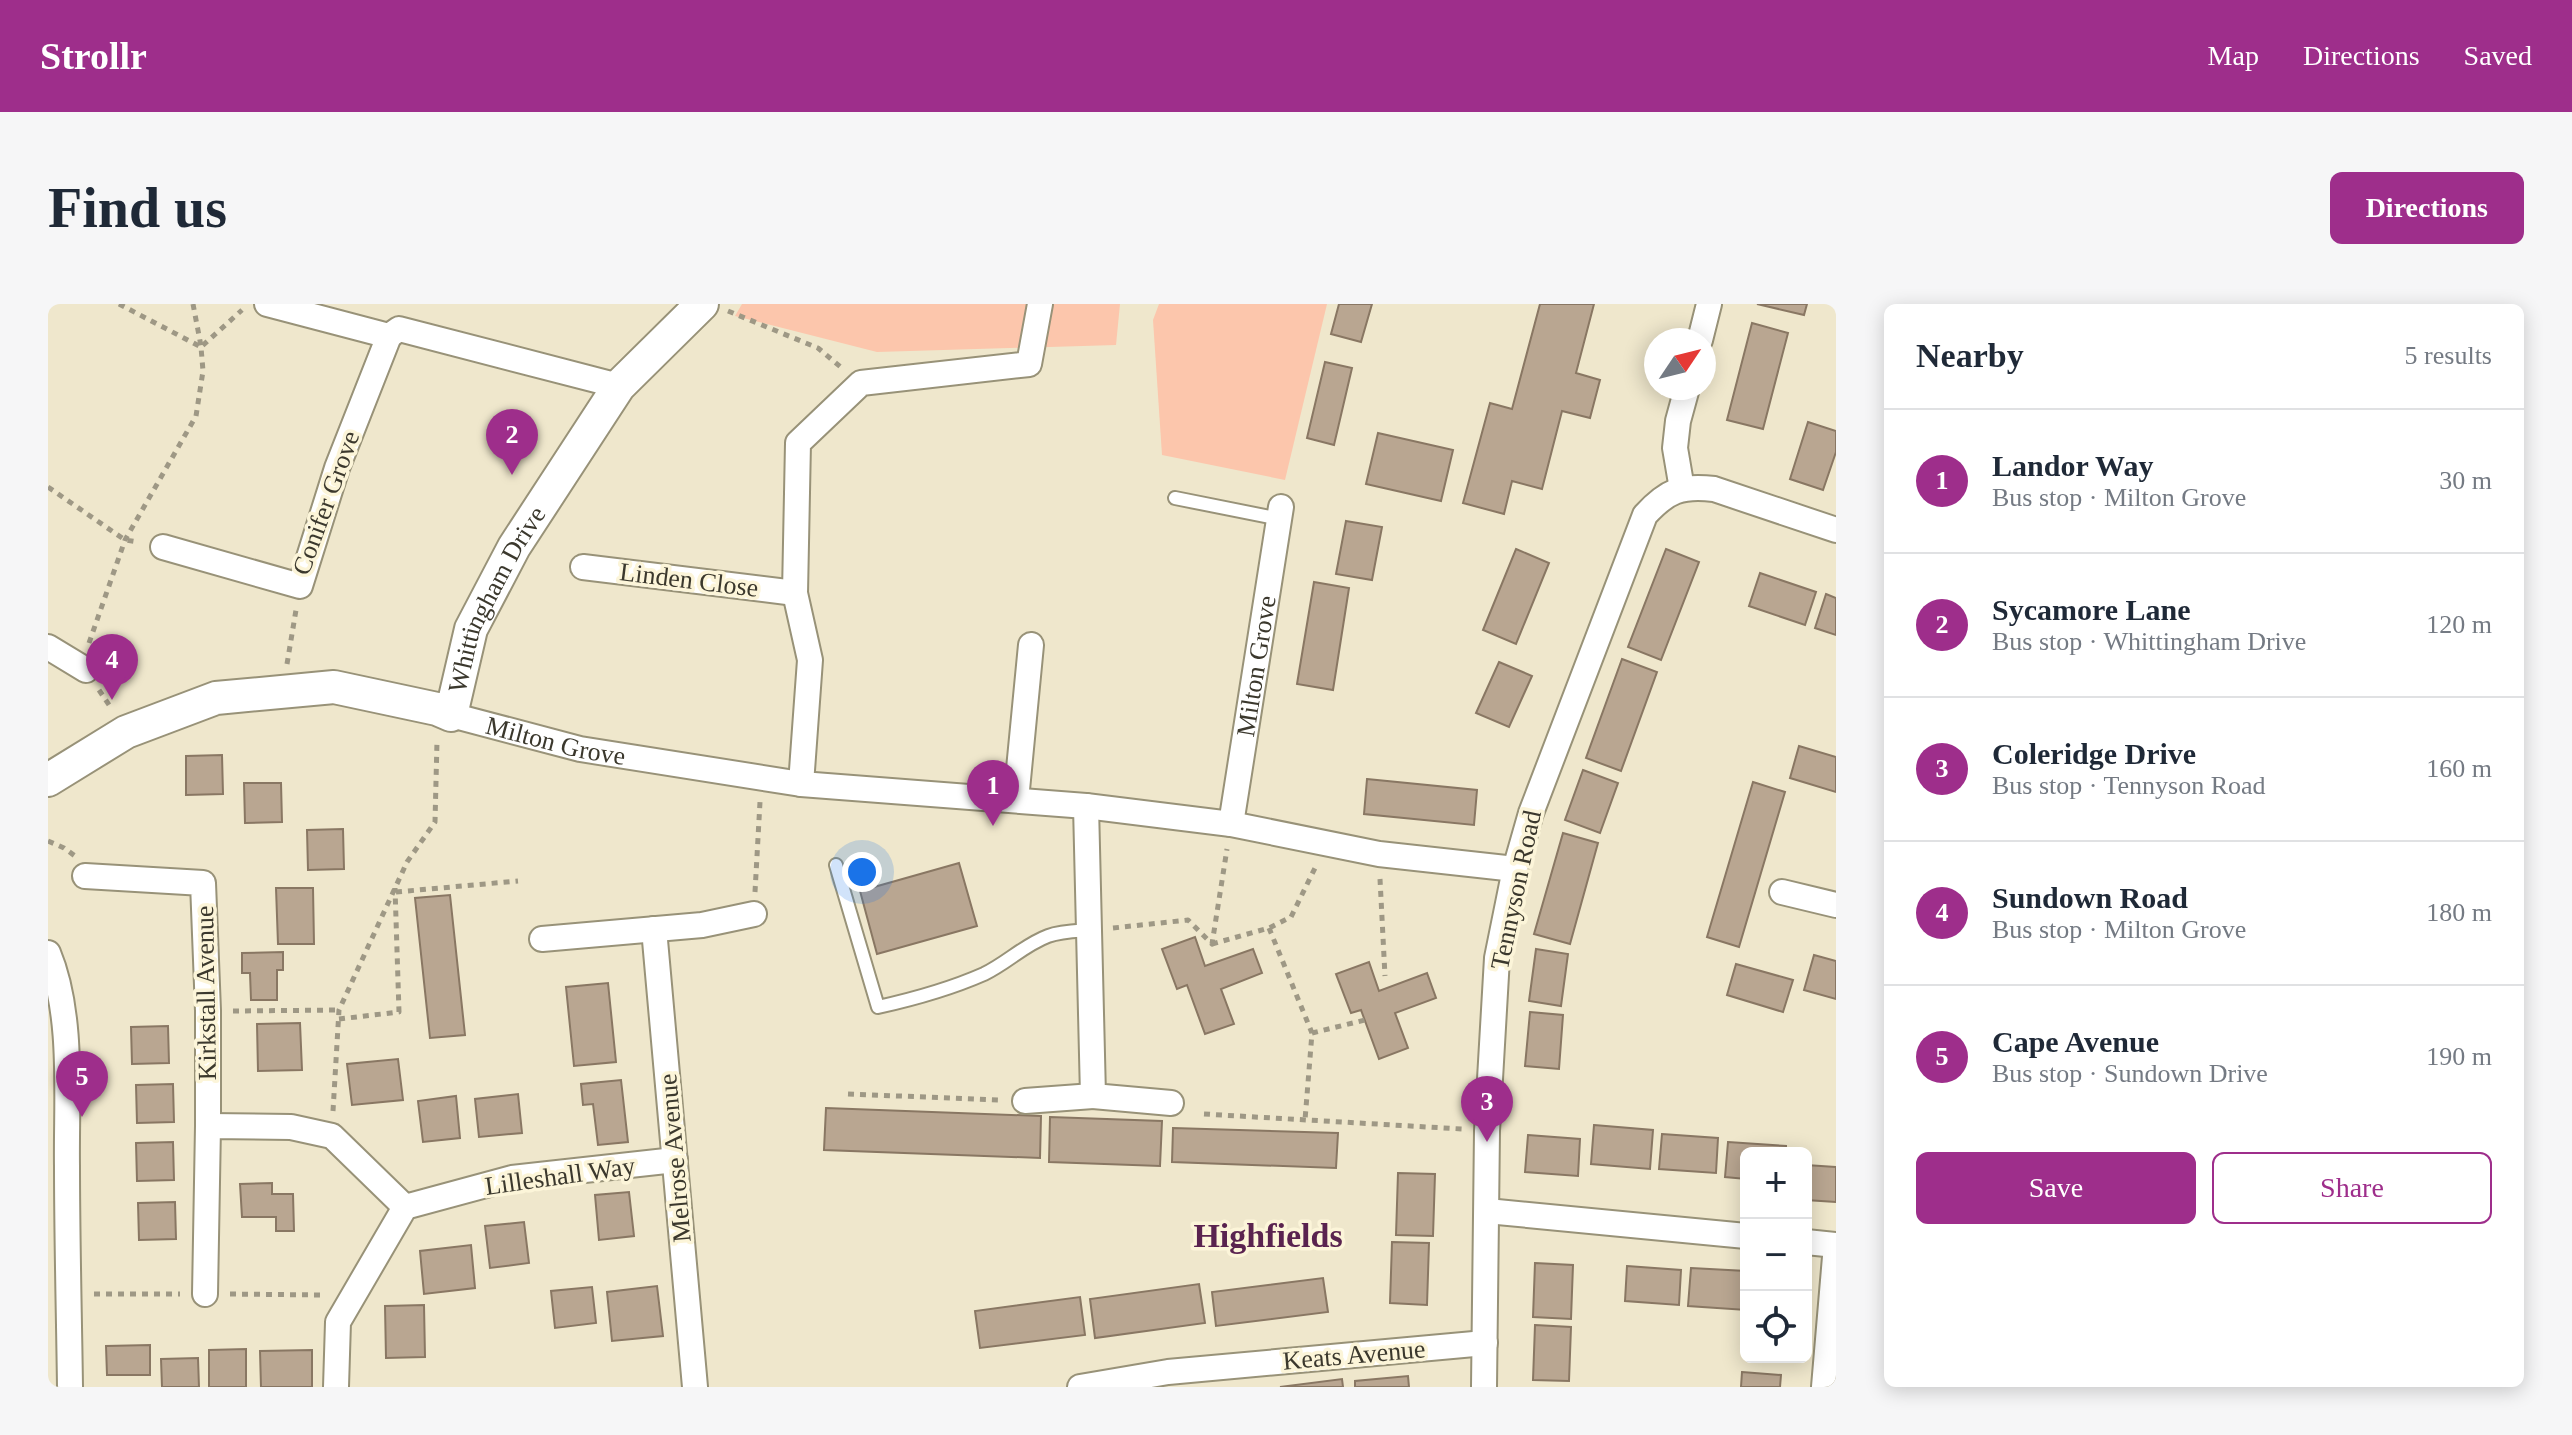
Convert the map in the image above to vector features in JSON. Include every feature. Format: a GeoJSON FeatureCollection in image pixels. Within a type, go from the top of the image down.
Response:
{"type":"FeatureCollection","features":[{"type":"Feature","properties":{"kind":"street"},"geometry":{"type":"LineString","coordinates":[[267,304],[389,336],[399,329],[619,386]]}},
{"type":"Feature","properties":{"kind":"street"},"geometry":{"type":"LineString","coordinates":[[801,784],[810,660],[795,593],[798,443],[861,383],[1029,364],[1040,304]]}},
{"type":"Feature","properties":{"kind":"street"},"geometry":{"type":"LineString","coordinates":[[1703,328],[1709,304]]}},
{"type":"Feature","properties":{"kind":"street","name":"Whittingham Drive"},"geometry":{"type":"LineString","coordinates":[[444,712],[471,629],[514,547],[619,386],[714,307]]}},
{"type":"Feature","properties":{"kind":"street","name":"Conifer Grove"},"geometry":{"type":"LineString","coordinates":[[163,547],[300,586],[337,468],[389,336]]}},
{"type":"Feature","properties":{"kind":"street"},"geometry":{"type":"LineString","coordinates":[[1684,400],[1675,448],[1682,489],[1714,489],[1836,530]]}},
{"type":"Feature","properties":{"kind":"street","name":"Tennyson Road"},"geometry":{"type":"LineString","coordinates":[[1484,1387],[1487,1131],[1497,958],[1515,869],[1531,813],[1645,515],[1658,501],[1682,489]]}},
{"type":"Feature","properties":{"kind":"street","name":"Milton Grove"},"geometry":{"type":"LineString","coordinates":[[1231,824],[1281,513]]}},
{"type":"Feature","properties":{"kind":"street","name":"Linden Close"},"geometry":{"type":"LineString","coordinates":[[583,567],[795,593]]}},
{"type":"Feature","properties":{"kind":"street"},"geometry":{"type":"LineString","coordinates":[[1016,800],[1031,645]]}},
{"type":"Feature","properties":{"kind":"street"},"geometry":{"type":"LineString","coordinates":[[48,647],[86,670]]}},
{"type":"Feature","properties":{"kind":"street","name":"Milton Grove"},"geometry":{"type":"LineString","coordinates":[[48,780],[126,732],[216,698],[334,687],[444,712],[580,749],[801,784],[1086,806],[1231,824],[1379,854],[1515,869]]}},
{"type":"Feature","properties":{"kind":"street"},"geometry":{"type":"LineString","coordinates":[[1086,806],[1093,1096]]}},
{"type":"Feature","properties":{"kind":"street","name":"Kirkstall Avenue"},"geometry":{"type":"LineString","coordinates":[[85,876],[203,883],[208,1011],[205,1294]]}},
{"type":"Feature","properties":{"kind":"street"},"geometry":{"type":"LineString","coordinates":[[1782,892],[1836,905]]}},
{"type":"Feature","properties":{"kind":"street"},"geometry":{"type":"LineString","coordinates":[[542,939],[702,925],[754,914]]}},
{"type":"Feature","properties":{"kind":"street","name":"Melrose Avenue"},"geometry":{"type":"LineString","coordinates":[[654,929],[695,1386]]}},
{"type":"Feature","properties":{"kind":"street"},"geometry":{"type":"LineString","coordinates":[[48,953],[54,967],[63,1014],[66,1068],[58,1248],[70,1387]]}},
{"type":"Feature","properties":{"kind":"street"},"geometry":{"type":"LineString","coordinates":[[1025,1101],[1093,1096],[1171,1103]]}},
{"type":"Feature","properties":{"kind":"street"},"geometry":{"type":"LineString","coordinates":[[208,1126],[291,1127],[332,1136],[405,1207],[338,1322],[336,1387]]}},
{"type":"Feature","properties":{"kind":"street","name":"Lilleshall Way"},"geometry":{"type":"LineString","coordinates":[[405,1207],[512,1178],[675,1160]]}},
{"type":"Feature","properties":{"kind":"street"},"geometry":{"type":"LineString","coordinates":[[1487,1211],[1740,1235]]}},
{"type":"Feature","properties":{"kind":"street"},"geometry":{"type":"LineString","coordinates":[[1812,1243],[1836,1245],[1824,1387]]}},
{"type":"Feature","properties":{"kind":"street","name":"Keats Avenue"},"geometry":{"type":"LineString","coordinates":[[1080,1387],[1168,1372],[1485,1343]]}},
{"type":"Feature","properties":{"kind":"street"},"geometry":{"type":"LineString","coordinates":[[689,1387],[695,1386]]}},
{"type":"Feature","properties":{"kind":"lane"},"geometry":{"type":"LineString","coordinates":[[1175,498],[1281,513]]}},
{"type":"Feature","properties":{"kind":"lane"},"geometry":{"type":"LineString","coordinates":[[836,865],[878,1007],[919,998],[981,975],[1046,936],[1090,930]]}},
{"type":"Feature","properties":{"kind":"path"},"geometry":{"type":"LineString","coordinates":[[119,304],[201,347]]}},
{"type":"Feature","properties":{"kind":"path"},"geometry":{"type":"LineString","coordinates":[[126,732],[86,670],[89,640],[125,540],[196,416],[203,371],[193,304]]}},
{"type":"Feature","properties":{"kind":"path"},"geometry":{"type":"LineString","coordinates":[[201,347],[249,304]]}},
{"type":"Feature","properties":{"kind":"path"},"geometry":{"type":"LineString","coordinates":[[714,307],[818,348],[861,383]]}},
{"type":"Feature","properties":{"kind":"path"},"geometry":{"type":"LineString","coordinates":[[48,487],[125,540]]}},
{"type":"Feature","properties":{"kind":"path"},"geometry":{"type":"LineString","coordinates":[[283,692],[300,586]]}},
{"type":"Feature","properties":{"kind":"path"},"geometry":{"type":"LineString","coordinates":[[332,1136],[339,1010],[407,862],[435,822],[444,712]]}},
{"type":"Feature","properties":{"kind":"path"},"geometry":{"type":"LineString","coordinates":[[754,914],[761,777]]}},
{"type":"Feature","properties":{"kind":"path"},"geometry":{"type":"LineString","coordinates":[[1212,944],[1231,824]]}},
{"type":"Feature","properties":{"kind":"path"},"geometry":{"type":"LineString","coordinates":[[1212,944],[1269,928],[1291,917],[1327,843]]}},
{"type":"Feature","properties":{"kind":"path"},"geometry":{"type":"LineString","coordinates":[[1379,854],[1385,976]]}},
{"type":"Feature","properties":{"kind":"path"},"geometry":{"type":"LineString","coordinates":[[396,889],[518,881]]}},
{"type":"Feature","properties":{"kind":"path"},"geometry":{"type":"LineString","coordinates":[[339,1019],[399,1012],[396,889]]}},
{"type":"Feature","properties":{"kind":"path"},"geometry":{"type":"LineString","coordinates":[[1090,930],[1188,920],[1212,944]]}},
{"type":"Feature","properties":{"kind":"path"},"geometry":{"type":"LineString","coordinates":[[1269,928],[1312,1033],[1305,1120]]}},
{"type":"Feature","properties":{"kind":"path"},"geometry":{"type":"LineString","coordinates":[[208,1011],[339,1010]]}},
{"type":"Feature","properties":{"kind":"path"},"geometry":{"type":"LineString","coordinates":[[1312,1033],[1365,1020]]}},
{"type":"Feature","properties":{"kind":"path"},"geometry":{"type":"LineString","coordinates":[[848,1094],[1025,1101]]}},
{"type":"Feature","properties":{"kind":"path"},"geometry":{"type":"LineString","coordinates":[[1204,1114],[1487,1131]]}},
{"type":"Feature","properties":{"kind":"shaded area"},"geometry":{"type":"Polygon","coordinates":[[[742,304],[1120,304],[1116,345],[877,352],[735,316],[742,304]]]}},
{"type":"Feature","properties":{"kind":"shaded area"},"geometry":{"type":"Polygon","coordinates":[[[1159,304],[1327,304],[1285,480],[1162,455],[1153,320],[1159,304]]]}},
{"type":"Feature","properties":{"kind":"building"},"geometry":{"type":"Polygon","coordinates":[[[1339,304],[1372,304],[1361,342],[1331,334],[1339,304]]]}},
{"type":"Feature","properties":{"kind":"building"},"geometry":{"type":"Polygon","coordinates":[[[1540,304],[1594,304],[1576,373],[1600,380],[1590,418],[1562,411],[1542,489],[1512,481],[1504,514],[1463,503],[1490,403],[1512,409],[1540,304]]]}},
{"type":"Feature","properties":{"kind":"building"},"geometry":{"type":"Polygon","coordinates":[[[1757,304],[1807,304],[1804,315],[1757,304]]]}},
{"type":"Feature","properties":{"kind":"building"},"geometry":{"type":"Polygon","coordinates":[[[1752,323],[1788,333],[1763,429],[1727,420],[1752,323]]]}},
{"type":"Feature","properties":{"kind":"building"},"geometry":{"type":"Polygon","coordinates":[[[1325,362],[1352,368],[1334,445],[1307,438],[1325,362]]]}},
{"type":"Feature","properties":{"kind":"building"},"geometry":{"type":"Polygon","coordinates":[[[1808,422],[1836,431],[1836,452],[1823,490],[1790,479],[1808,422]]]}},
{"type":"Feature","properties":{"kind":"building"},"geometry":{"type":"Polygon","coordinates":[[[1378,433],[1453,450],[1441,501],[1366,484],[1378,433]]]}},
{"type":"Feature","properties":{"kind":"building"},"geometry":{"type":"Polygon","coordinates":[[[1346,521],[1382,527],[1372,580],[1336,574],[1346,521]]]}},
{"type":"Feature","properties":{"kind":"building"},"geometry":{"type":"Polygon","coordinates":[[[1516,549],[1549,563],[1516,644],[1483,630],[1516,549]]]}},
{"type":"Feature","properties":{"kind":"building"},"geometry":{"type":"Polygon","coordinates":[[[1666,549],[1699,562],[1661,660],[1628,647],[1666,549]]]}},
{"type":"Feature","properties":{"kind":"building"},"geometry":{"type":"Polygon","coordinates":[[[1760,573],[1816,592],[1805,625],[1749,606],[1760,573]]]}},
{"type":"Feature","properties":{"kind":"building"},"geometry":{"type":"Polygon","coordinates":[[[1314,582],[1349,588],[1333,690],[1297,684],[1314,582]]]}},
{"type":"Feature","properties":{"kind":"building"},"geometry":{"type":"Polygon","coordinates":[[[1826,594],[1836,598],[1836,635],[1815,628],[1826,594]]]}},
{"type":"Feature","properties":{"kind":"building"},"geometry":{"type":"Polygon","coordinates":[[[1622,659],[1657,672],[1621,771],[1586,758],[1622,659]]]}},
{"type":"Feature","properties":{"kind":"building"},"geometry":{"type":"Polygon","coordinates":[[[1499,662],[1532,676],[1509,727],[1476,713],[1499,662]]]}},
{"type":"Feature","properties":{"kind":"building"},"geometry":{"type":"Polygon","coordinates":[[[1799,746],[1836,757],[1836,792],[1790,778],[1799,746]]]}},
{"type":"Feature","properties":{"kind":"building"},"geometry":{"type":"Polygon","coordinates":[[[222,755],[223,794],[186,795],[186,756],[222,755]]]}},
{"type":"Feature","properties":{"kind":"building"},"geometry":{"type":"Polygon","coordinates":[[[1583,770],[1618,783],[1600,833],[1565,820],[1583,770]]]}},
{"type":"Feature","properties":{"kind":"building"},"geometry":{"type":"Polygon","coordinates":[[[1367,779],[1477,790],[1474,825],[1364,814],[1367,779]]]}},
{"type":"Feature","properties":{"kind":"building"},"geometry":{"type":"Polygon","coordinates":[[[1753,782],[1785,792],[1739,947],[1707,937],[1753,782]]]}},
{"type":"Feature","properties":{"kind":"building"},"geometry":{"type":"Polygon","coordinates":[[[244,783],[281,783],[282,822],[245,823],[244,783]]]}},
{"type":"Feature","properties":{"kind":"building"},"geometry":{"type":"Polygon","coordinates":[[[343,829],[344,869],[308,870],[307,830],[343,829]]]}},
{"type":"Feature","properties":{"kind":"building"},"geometry":{"type":"Polygon","coordinates":[[[1563,833],[1598,843],[1570,944],[1534,934],[1563,833]]]}},
{"type":"Feature","properties":{"kind":"building"},"geometry":{"type":"Polygon","coordinates":[[[959,863],[977,926],[877,954],[860,891],[959,863]]]}},
{"type":"Feature","properties":{"kind":"building"},"geometry":{"type":"Polygon","coordinates":[[[276,888],[313,888],[314,944],[278,944],[276,888]]]}},
{"type":"Feature","properties":{"kind":"building"},"geometry":{"type":"Polygon","coordinates":[[[450,895],[465,1035],[430,1038],[415,898],[450,895]]]}},
{"type":"Feature","properties":{"kind":"building"},"geometry":{"type":"Polygon","coordinates":[[[1195,937],[1205,966],[1253,949],[1262,973],[1221,989],[1234,1024],[1205,1034],[1187,985],[1177,989],[1162,949],[1195,937]]]}},
{"type":"Feature","properties":{"kind":"building"},"geometry":{"type":"Polygon","coordinates":[[[1536,949],[1568,954],[1561,1006],[1529,1001],[1536,949]]]}},
{"type":"Feature","properties":{"kind":"building"},"geometry":{"type":"Polygon","coordinates":[[[283,952],[283,970],[277,970],[277,1000],[251,1000],[250,973],[242,973],[242,953],[283,952]]]}},
{"type":"Feature","properties":{"kind":"building"},"geometry":{"type":"Polygon","coordinates":[[[1814,955],[1836,961],[1836,999],[1804,990],[1814,955]]]}},
{"type":"Feature","properties":{"kind":"building"},"geometry":{"type":"Polygon","coordinates":[[[1369,962],[1379,991],[1427,973],[1436,998],[1395,1013],[1408,1048],[1379,1059],[1361,1010],[1351,1013],[1336,974],[1369,962]]]}},
{"type":"Feature","properties":{"kind":"building"},"geometry":{"type":"Polygon","coordinates":[[[1736,964],[1793,980],[1783,1012],[1727,995],[1736,964]]]}},
{"type":"Feature","properties":{"kind":"building"},"geometry":{"type":"Polygon","coordinates":[[[608,983],[616,1062],[574,1066],[566,987],[608,983]]]}},
{"type":"Feature","properties":{"kind":"building"},"geometry":{"type":"Polygon","coordinates":[[[1530,1012],[1563,1015],[1559,1069],[1525,1066],[1530,1012]]]}},
{"type":"Feature","properties":{"kind":"building"},"geometry":{"type":"Polygon","coordinates":[[[300,1023],[302,1070],[258,1071],[257,1024],[300,1023]]]}},
{"type":"Feature","properties":{"kind":"building"},"geometry":{"type":"Polygon","coordinates":[[[168,1026],[169,1063],[132,1064],[131,1027],[168,1026]]]}},
{"type":"Feature","properties":{"kind":"building"},"geometry":{"type":"Polygon","coordinates":[[[398,1059],[403,1100],[352,1105],[347,1064],[398,1059]]]}},
{"type":"Feature","properties":{"kind":"building"},"geometry":{"type":"Polygon","coordinates":[[[621,1080],[628,1142],[598,1145],[593,1104],[583,1105],[581,1084],[621,1080]]]}},
{"type":"Feature","properties":{"kind":"building"},"geometry":{"type":"Polygon","coordinates":[[[173,1084],[174,1122],[137,1123],[136,1085],[173,1084]]]}},
{"type":"Feature","properties":{"kind":"building"},"geometry":{"type":"Polygon","coordinates":[[[518,1094],[522,1133],[479,1137],[475,1099],[518,1094]]]}},
{"type":"Feature","properties":{"kind":"building"},"geometry":{"type":"Polygon","coordinates":[[[456,1096],[460,1138],[423,1142],[418,1101],[456,1096]]]}},
{"type":"Feature","properties":{"kind":"building"},"geometry":{"type":"Polygon","coordinates":[[[826,1108],[1041,1116],[1040,1158],[824,1150],[826,1108]]]}},
{"type":"Feature","properties":{"kind":"building"},"geometry":{"type":"Polygon","coordinates":[[[1050,1117],[1162,1121],[1160,1166],[1049,1162],[1050,1117]]]}},
{"type":"Feature","properties":{"kind":"building"},"geometry":{"type":"Polygon","coordinates":[[[1594,1125],[1653,1130],[1650,1169],[1591,1164],[1594,1125]]]}},
{"type":"Feature","properties":{"kind":"building"},"geometry":{"type":"Polygon","coordinates":[[[1173,1128],[1338,1133],[1336,1168],[1172,1162],[1173,1128]]]}},
{"type":"Feature","properties":{"kind":"building"},"geometry":{"type":"Polygon","coordinates":[[[1662,1134],[1718,1138],[1716,1173],[1659,1169],[1662,1134]]]}},
{"type":"Feature","properties":{"kind":"building"},"geometry":{"type":"Polygon","coordinates":[[[1528,1135],[1580,1139],[1578,1176],[1525,1172],[1528,1135]]]}},
{"type":"Feature","properties":{"kind":"building"},"geometry":{"type":"Polygon","coordinates":[[[173,1142],[174,1180],[137,1181],[136,1143],[173,1142]]]}},
{"type":"Feature","properties":{"kind":"building"},"geometry":{"type":"Polygon","coordinates":[[[1728,1142],[1786,1146],[1740,1147],[1740,1178],[1725,1177],[1728,1142]]]}},
{"type":"Feature","properties":{"kind":"building"},"geometry":{"type":"Polygon","coordinates":[[[1812,1165],[1836,1167],[1836,1202],[1812,1200],[1812,1165]]]}},
{"type":"Feature","properties":{"kind":"building"},"geometry":{"type":"Polygon","coordinates":[[[1398,1173],[1435,1174],[1433,1236],[1396,1235],[1398,1173]]]}},
{"type":"Feature","properties":{"kind":"building"},"geometry":{"type":"Polygon","coordinates":[[[272,1183],[272,1194],[293,1194],[294,1231],[276,1231],[276,1217],[242,1217],[240,1184],[272,1183]]]}},
{"type":"Feature","properties":{"kind":"building"},"geometry":{"type":"Polygon","coordinates":[[[629,1192],[634,1236],[599,1240],[595,1195],[629,1192]]]}},
{"type":"Feature","properties":{"kind":"building"},"geometry":{"type":"Polygon","coordinates":[[[175,1202],[176,1239],[139,1240],[138,1203],[175,1202]]]}},
{"type":"Feature","properties":{"kind":"building"},"geometry":{"type":"Polygon","coordinates":[[[524,1222],[529,1263],[490,1268],[485,1226],[524,1222]]]}},
{"type":"Feature","properties":{"kind":"building"},"geometry":{"type":"Polygon","coordinates":[[[1392,1242],[1429,1243],[1427,1305],[1390,1303],[1392,1242]]]}},
{"type":"Feature","properties":{"kind":"building"},"geometry":{"type":"Polygon","coordinates":[[[471,1245],[475,1288],[424,1294],[420,1251],[471,1245]]]}},
{"type":"Feature","properties":{"kind":"building"},"geometry":{"type":"Polygon","coordinates":[[[1535,1263],[1573,1265],[1571,1319],[1533,1317],[1535,1263]]]}},
{"type":"Feature","properties":{"kind":"building"},"geometry":{"type":"Polygon","coordinates":[[[1627,1266],[1681,1270],[1679,1305],[1625,1301],[1627,1266]]]}},
{"type":"Feature","properties":{"kind":"building"},"geometry":{"type":"Polygon","coordinates":[[[1691,1268],[1740,1271],[1740,1310],[1688,1306],[1691,1268]]]}},
{"type":"Feature","properties":{"kind":"building"},"geometry":{"type":"Polygon","coordinates":[[[1323,1278],[1328,1312],[1216,1326],[1212,1292],[1323,1278]]]}},
{"type":"Feature","properties":{"kind":"building"},"geometry":{"type":"Polygon","coordinates":[[[1199,1284],[1205,1323],[1095,1338],[1090,1299],[1199,1284]]]}},
{"type":"Feature","properties":{"kind":"building"},"geometry":{"type":"Polygon","coordinates":[[[657,1286],[663,1336],[612,1341],[607,1292],[657,1286]]]}},
{"type":"Feature","properties":{"kind":"building"},"geometry":{"type":"Polygon","coordinates":[[[592,1287],[596,1323],[555,1328],[551,1291],[592,1287]]]}},
{"type":"Feature","properties":{"kind":"building"},"geometry":{"type":"Polygon","coordinates":[[[1080,1297],[1085,1335],[980,1348],[975,1311],[1080,1297]]]}},
{"type":"Feature","properties":{"kind":"building"},"geometry":{"type":"Polygon","coordinates":[[[424,1305],[425,1357],[386,1358],[385,1306],[424,1305]]]}},
{"type":"Feature","properties":{"kind":"building"},"geometry":{"type":"Polygon","coordinates":[[[1535,1325],[1571,1327],[1569,1381],[1533,1380],[1535,1325]]]}},
{"type":"Feature","properties":{"kind":"building"},"geometry":{"type":"Polygon","coordinates":[[[150,1345],[150,1375],[107,1375],[106,1346],[150,1345]]]}},
{"type":"Feature","properties":{"kind":"building"},"geometry":{"type":"Polygon","coordinates":[[[246,1349],[246,1387],[209,1387],[209,1350],[246,1349]]]}},
{"type":"Feature","properties":{"kind":"building"},"geometry":{"type":"Polygon","coordinates":[[[312,1350],[312,1387],[261,1387],[260,1351],[312,1350]]]}},
{"type":"Feature","properties":{"kind":"building"},"geometry":{"type":"Polygon","coordinates":[[[198,1358],[199,1387],[162,1387],[161,1359],[198,1358]]]}},
{"type":"Feature","properties":{"kind":"building"},"geometry":{"type":"Polygon","coordinates":[[[1742,1372],[1781,1375],[1780,1387],[1741,1387],[1742,1372]]]}},
{"type":"Feature","properties":{"kind":"building"},"geometry":{"type":"Polygon","coordinates":[[[1408,1376],[1409,1387],[1355,1387],[1355,1381],[1408,1376]]]}},
{"type":"Feature","properties":{"kind":"building"},"geometry":{"type":"Polygon","coordinates":[[[1342,1379],[1343,1387],[1280,1387],[1342,1379]]]}},
{"type":"Feature","properties":{"kind":"place","name":"Sycamore Lane"},"geometry":{"type":"Point","coordinates":[512,475]}},
{"type":"Feature","properties":{"kind":"place","name":"Sundown Road"},"geometry":{"type":"Point","coordinates":[112,700]}},
{"type":"Feature","properties":{"kind":"place","name":"Landor Way"},"geometry":{"type":"Point","coordinates":[993,826]}},
{"type":"Feature","properties":{"kind":"place","name":"Cape Avenue"},"geometry":{"type":"Point","coordinates":[82,1117]}},
{"type":"Feature","properties":{"kind":"place","name":"Coleridge Drive"},"geometry":{"type":"Point","coordinates":[1487,1142]}},
{"type":"Feature","properties":{"kind":"district","name":"Highfields"},"geometry":{"type":"Point","coordinates":[1268,1235]}}]}
